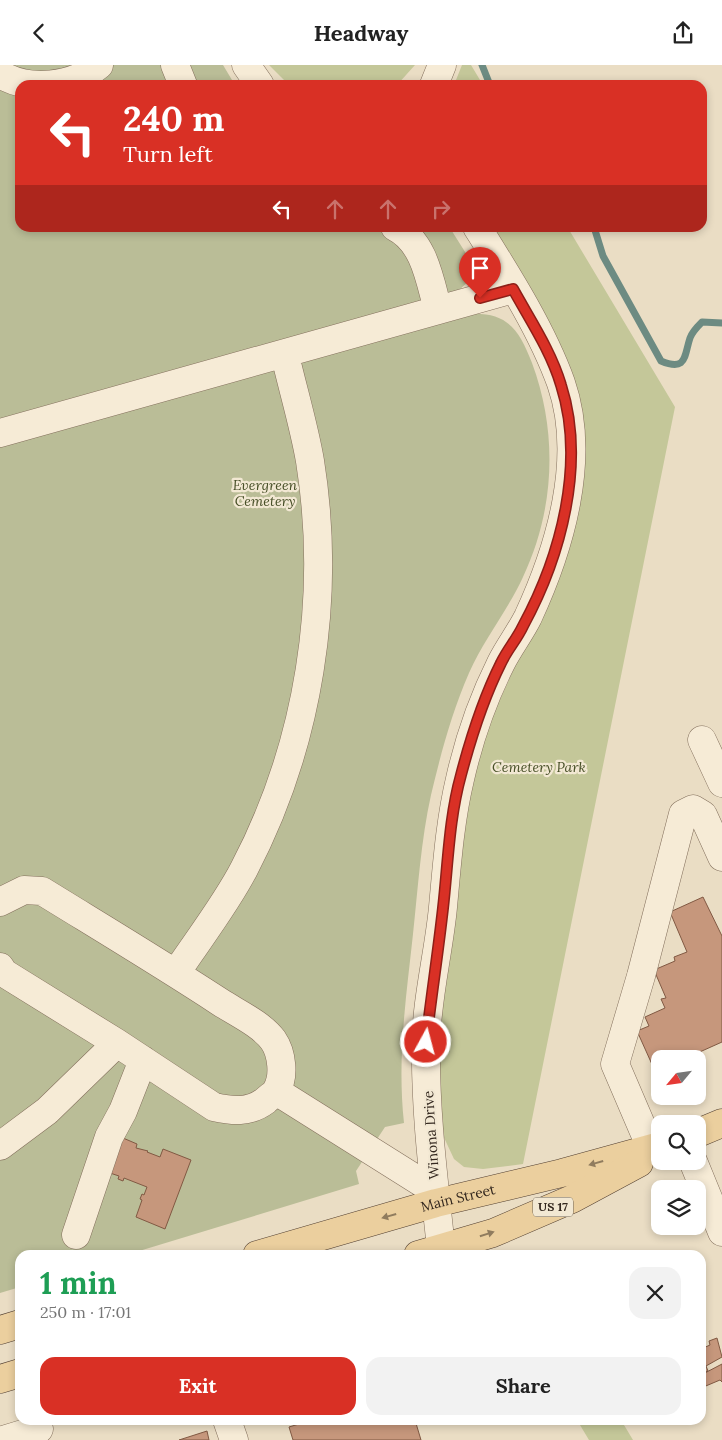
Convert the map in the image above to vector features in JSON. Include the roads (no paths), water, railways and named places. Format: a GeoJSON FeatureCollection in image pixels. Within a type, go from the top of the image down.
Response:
{"type":"FeatureCollection","features":[{"type":"Feature","properties":{"kind":"main road"},"geometry":{"type":"LineString","coordinates":[[706,1130],[722,1123]]}},
{"type":"Feature","properties":{"kind":"main road","name":"Main Street"},"geometry":{"type":"LineString","coordinates":[[272,1250],[436,1197],[562,1173],[651,1150]]}},
{"type":"Feature","properties":{"kind":"main road","name":"US 17"},"geometry":{"type":"LineString","coordinates":[[436,1250],[493,1233],[572,1199],[651,1152]]}},
{"type":"Feature","properties":{"kind":"main road"},"geometry":{"type":"LineString","coordinates":[[0,1330],[15,1326]]}},
{"type":"Feature","properties":{"kind":"street"},"geometry":{"type":"LineString","coordinates":[[71,80],[99,65]]}},
{"type":"Feature","properties":{"kind":"street"},"geometry":{"type":"LineString","coordinates":[[175,65],[181,80]]}},
{"type":"Feature","properties":{"kind":"street"},"geometry":{"type":"LineString","coordinates":[[246,65],[256,80]]}},
{"type":"Feature","properties":{"kind":"street"},"geometry":{"type":"LineString","coordinates":[[436,80],[442,65]]}},
{"type":"Feature","properties":{"kind":"street"},"geometry":{"type":"LineString","coordinates":[[0,74],[16,80]]}},
{"type":"Feature","properties":{"kind":"street"},"geometry":{"type":"LineString","coordinates":[[404,232],[419,250],[438,310]]}},
{"type":"Feature","properties":{"kind":"street","name":"Winona Drive"},"geometry":{"type":"LineString","coordinates":[[429,1250],[436,1197],[428,1108],[426,1042],[456,800],[472,734],[487,695],[500,664],[523,627],[547,576],[569,488],[571,456],[567,414],[561,385],[546,349],[480,232]]}},
{"type":"Feature","properties":{"kind":"street"},"geometry":{"type":"LineString","coordinates":[[0,433],[285,355],[513,289]]}},
{"type":"Feature","properties":{"kind":"street"},"geometry":{"type":"LineString","coordinates":[[176,973],[244,870],[277,795],[292,751],[305,700],[316,609],[317,535],[310,461],[285,355]]}},
{"type":"Feature","properties":{"kind":"street"},"geometry":{"type":"LineString","coordinates":[[702,740],[722,783]]}},
{"type":"Feature","properties":{"kind":"street"},"geometry":{"type":"LineString","coordinates":[[651,1136],[615,1064],[641,976],[683,814],[693,809],[703,815],[722,857]]}},
{"type":"Feature","properties":{"kind":"street"},"geometry":{"type":"LineString","coordinates":[[0,902],[24,890],[42,891],[176,973],[258,1027],[272,1039],[280,1055],[281,1074],[276,1091],[263,1102],[247,1110],[231,1111],[214,1107],[117,1043],[4,973],[0,967]]}},
{"type":"Feature","properties":{"kind":"street"},"geometry":{"type":"LineString","coordinates":[[0,1146],[47,1111],[117,1043]]}},
{"type":"Feature","properties":{"kind":"street"},"geometry":{"type":"LineString","coordinates":[[76,1235],[109,1137],[123,1111],[143,1060]]}},
{"type":"Feature","properties":{"kind":"street"},"geometry":{"type":"LineString","coordinates":[[276,1091],[436,1197]]}},
{"type":"Feature","properties":{"kind":"street"},"geometry":{"type":"LineString","coordinates":[[697,1170],[722,1232]]}},
{"type":"Feature","properties":{"kind":"street"},"geometry":{"type":"LineString","coordinates":[[229,1425],[234,1440]]}},
{"type":"Feature","properties":{"kind":"street"},"geometry":{"type":"LineString","coordinates":[[3,1440],[39,1430]]}},
{"type":"Feature","properties":{"kind":"waterway"},"geometry":{"type":"LineString","coordinates":[[482,65],[488,80]]}},
{"type":"Feature","properties":{"kind":"waterway"},"geometry":{"type":"LineString","coordinates":[[596,232],[603,256],[661,361],[676,365],[680,363],[685,356],[691,336],[702,322],[722,323]]}},
{"type":"Feature","properties":{"kind":"park label","name":"Evergreen Cemetery"},"geometry":{"type":"Point","coordinates":[265,493]}},
{"type":"Feature","properties":{"kind":"park label","name":"Cemetery Park"},"geometry":{"type":"Point","coordinates":[539,767]}}]}
